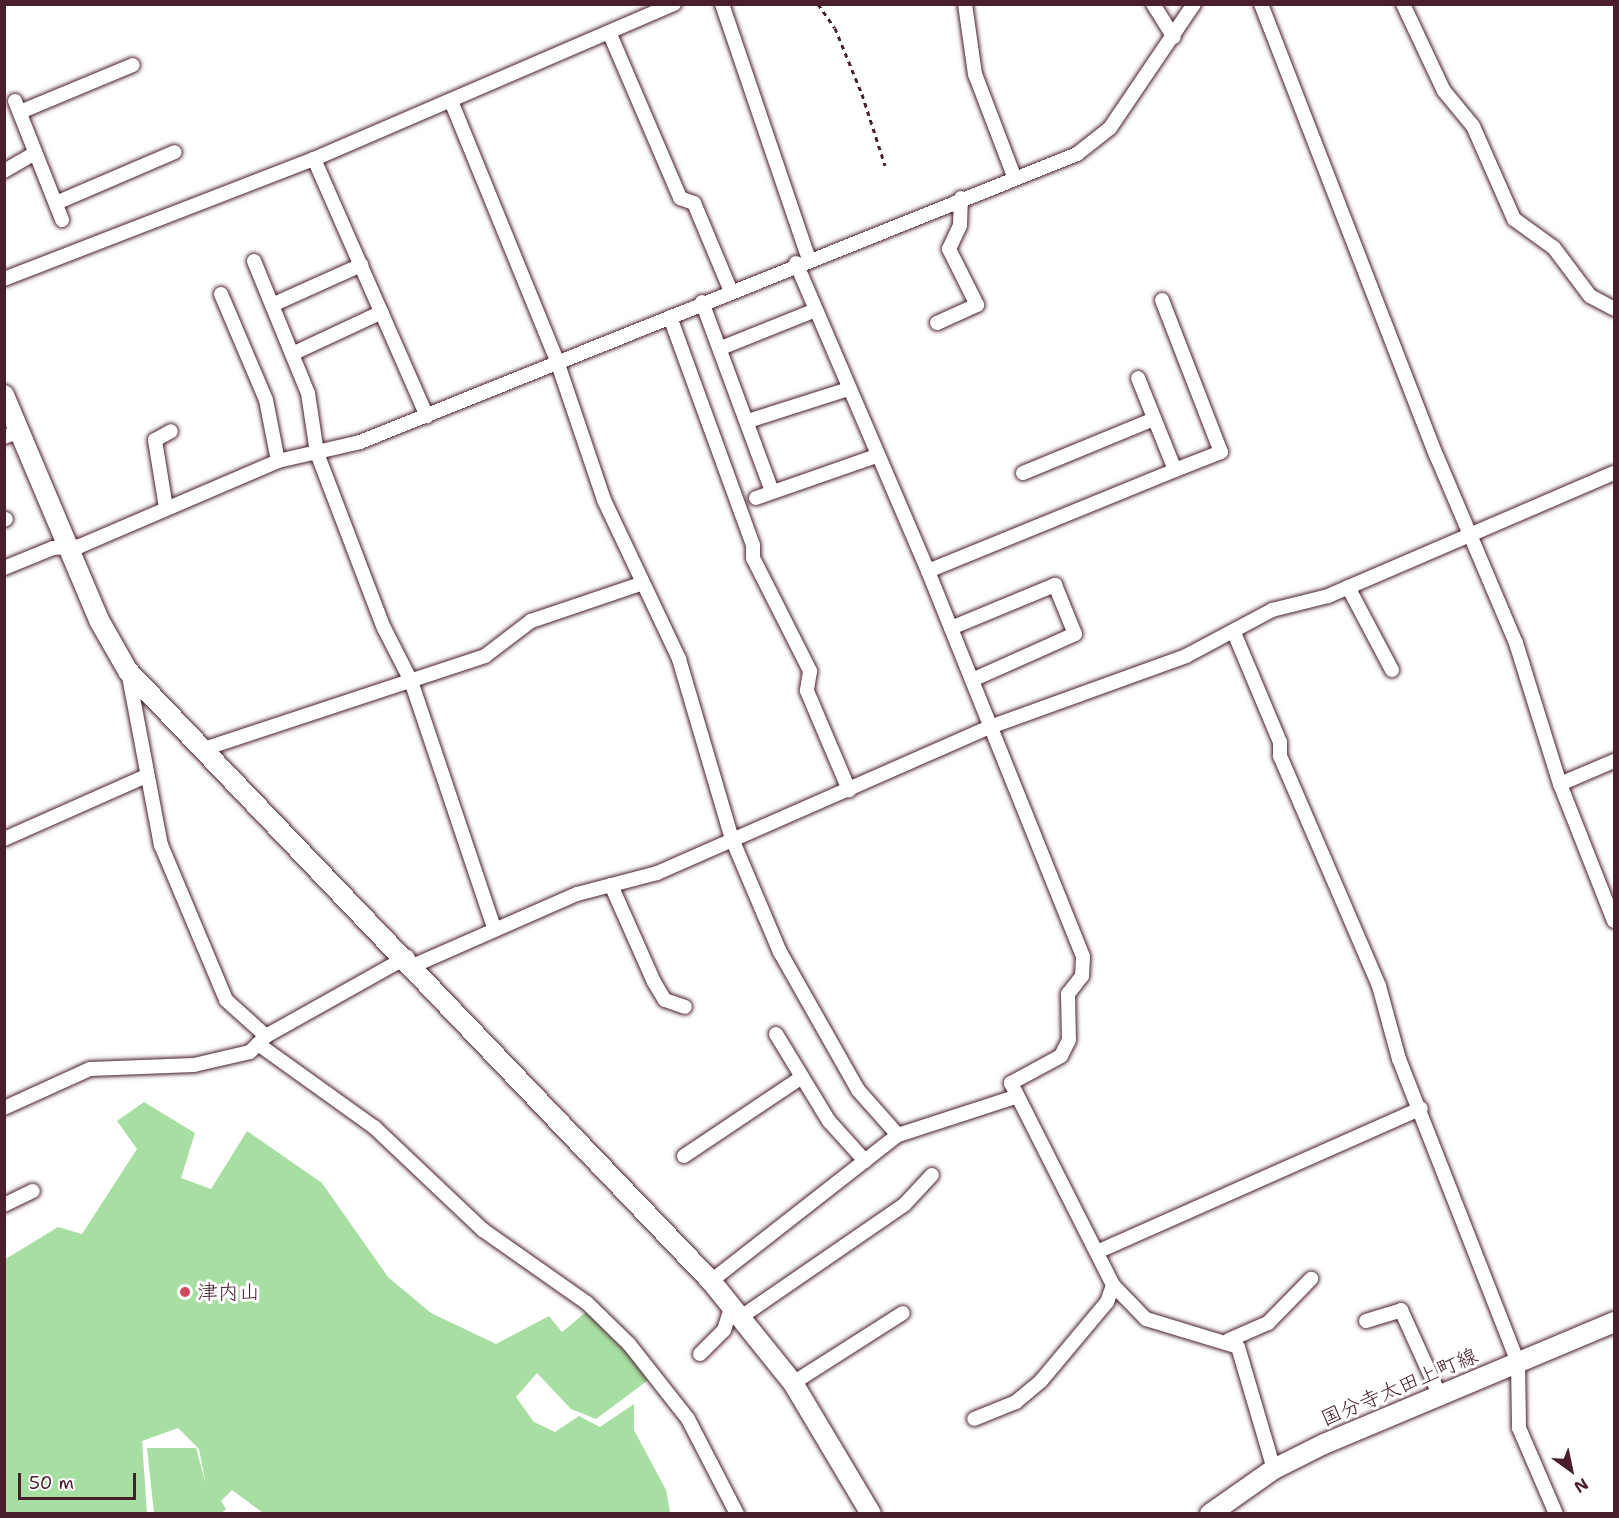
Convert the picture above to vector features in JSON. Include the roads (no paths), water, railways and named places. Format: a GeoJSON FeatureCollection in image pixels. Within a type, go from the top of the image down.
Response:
{"type":"FeatureCollection","features":[{"type":"Feature","properties":{"kind":"street"},"geometry":{"type":"LineString","coordinates":[[4,279],[314,159],[674,4]]}},
{"type":"Feature","properties":{"kind":"street"},"geometry":{"type":"LineString","coordinates":[[722,4],[816,310],[876,456],[928,571],[1083,957],[1082,976],[1068,994],[1069,1040],[1061,1056],[1011,1083],[1015,1097],[1099,1251],[1113,1285],[1146,1319],[1184,1334],[1229,1340],[1238,1347],[1274,1469]]}},
{"type":"Feature","properties":{"kind":"street"},"geometry":{"type":"LineString","coordinates":[[965,4],[975,74],[1015,179]]}},
{"type":"Feature","properties":{"kind":"street"},"geometry":{"type":"LineString","coordinates":[[1153,4],[1174,37]]}},
{"type":"Feature","properties":{"kind":"street"},"geometry":{"type":"LineString","coordinates":[[4,568],[68,548],[278,461],[317,453],[427,416],[557,361],[670,317],[730,289],[1015,179],[1096,144],[1174,37],[1194,4]]}},
{"type":"Feature","properties":{"kind":"street"},"geometry":{"type":"LineString","coordinates":[[1261,4],[1424,424],[1471,532],[1515,643],[1560,784],[1614,921]]}},
{"type":"Feature","properties":{"kind":"street"},"geometry":{"type":"LineString","coordinates":[[1403,4],[1444,91],[1473,126],[1514,219],[1554,248],[1590,296],[1614,309]]}},
{"type":"Feature","properties":{"kind":"street"},"geometry":{"type":"LineString","coordinates":[[609,32],[680,198],[694,203],[730,289]]}},
{"type":"Feature","properties":{"kind":"street"},"geometry":{"type":"LineString","coordinates":[[62,220],[17,106],[133,64]]}},
{"type":"Feature","properties":{"kind":"street"},"geometry":{"type":"LineString","coordinates":[[450,101],[557,361],[604,500],[640,584],[679,659],[732,839],[809,1008],[858,1090],[898,1135]]}},
{"type":"Feature","properties":{"kind":"street"},"geometry":{"type":"LineString","coordinates":[[56,203],[175,152]]}},
{"type":"Feature","properties":{"kind":"street"},"geometry":{"type":"LineString","coordinates":[[4,171],[35,153]]}},
{"type":"Feature","properties":{"kind":"street"},"geometry":{"type":"LineString","coordinates":[[314,159],[427,416]]}},
{"type":"Feature","properties":{"kind":"street"},"geometry":{"type":"LineString","coordinates":[[937,323],[977,305],[949,249],[960,225],[961,198]]}},
{"type":"Feature","properties":{"kind":"street"},"geometry":{"type":"LineString","coordinates":[[254,261],[308,393],[317,453],[384,628],[411,681],[494,927]]}},
{"type":"Feature","properties":{"kind":"street"},"geometry":{"type":"LineString","coordinates":[[272,305],[361,265]]}},
{"type":"Feature","properties":{"kind":"street"},"geometry":{"type":"LineString","coordinates":[[221,294],[266,400],[278,461]]}},
{"type":"Feature","properties":{"kind":"street"},"geometry":{"type":"LineString","coordinates":[[928,571],[1221,452],[1162,300]]}},
{"type":"Feature","properties":{"kind":"street"},"geometry":{"type":"LineString","coordinates":[[702,302],[721,348],[772,491]]}},
{"type":"Feature","properties":{"kind":"street"},"geometry":{"type":"LineString","coordinates":[[721,348],[816,310]]}},
{"type":"Feature","properties":{"kind":"street"},"geometry":{"type":"LineString","coordinates":[[292,354],[382,312]]}},
{"type":"Feature","properties":{"kind":"street"},"geometry":{"type":"LineString","coordinates":[[670,317],[753,545],[753,558],[810,671],[807,691],[849,790]]}},
{"type":"Feature","properties":{"kind":"street"},"geometry":{"type":"LineString","coordinates":[[1138,378],[1175,470]]}},
{"type":"Feature","properties":{"kind":"street"},"geometry":{"type":"LineString","coordinates":[[748,421],[848,389]]}},
{"type":"Feature","properties":{"kind":"street"},"geometry":{"type":"LineString","coordinates":[[4,395],[12,434],[68,548],[112,649],[128,671],[411,961],[711,1281],[793,1383],[871,1514]]}},
{"type":"Feature","properties":{"kind":"street"},"geometry":{"type":"LineString","coordinates":[[1023,473],[1154,419]]}},
{"type":"Feature","properties":{"kind":"street"},"geometry":{"type":"LineString","coordinates":[[166,508],[155,440],[171,432]]}},
{"type":"Feature","properties":{"kind":"street"},"geometry":{"type":"LineString","coordinates":[[756,498],[876,456]]}},
{"type":"Feature","properties":{"kind":"street"},"geometry":{"type":"LineString","coordinates":[[4,1108],[90,1069],[194,1065],[250,1052],[262,1040],[411,961],[494,927],[611,885],[657,873],[990,727],[1041,714],[1235,635],[1272,610],[1348,587],[1471,532],[1614,473]]}},
{"type":"Feature","properties":{"kind":"street"},"geometry":{"type":"LineString","coordinates":[[204,749],[485,656],[531,621],[640,584]]}},
{"type":"Feature","properties":{"kind":"street"},"geometry":{"type":"LineString","coordinates":[[951,628],[1055,585],[1076,634],[972,680]]}},
{"type":"Feature","properties":{"kind":"street"},"geometry":{"type":"LineString","coordinates":[[1348,587],[1392,670]]}},
{"type":"Feature","properties":{"kind":"street"},"geometry":{"type":"LineString","coordinates":[[1235,635],[1280,742],[1280,756],[1379,986],[1399,1059],[1421,1108],[1518,1362],[1519,1428],[1556,1514]]}},
{"type":"Feature","properties":{"kind":"street"},"geometry":{"type":"LineString","coordinates":[[128,671],[146,776],[161,845],[207,960],[226,1000],[262,1040],[374,1127],[483,1230],[587,1303],[621,1335],[688,1419],[737,1514]]}},
{"type":"Feature","properties":{"kind":"street"},"geometry":{"type":"LineString","coordinates":[[1560,784],[1614,761]]}},
{"type":"Feature","properties":{"kind":"street"},"geometry":{"type":"LineString","coordinates":[[4,839],[146,776]]}},
{"type":"Feature","properties":{"kind":"street"},"geometry":{"type":"LineString","coordinates":[[611,885],[654,982],[665,1000],[685,1007]]}},
{"type":"Feature","properties":{"kind":"street"},"geometry":{"type":"LineString","coordinates":[[776,1034],[829,1121],[865,1161]]}},
{"type":"Feature","properties":{"kind":"street"},"geometry":{"type":"LineString","coordinates":[[684,1156],[802,1077]]}},
{"type":"Feature","properties":{"kind":"street"},"geometry":{"type":"LineString","coordinates":[[711,1281],[898,1135],[1015,1097]]}},
{"type":"Feature","properties":{"kind":"street"},"geometry":{"type":"LineString","coordinates":[[1099,1251],[1421,1108]]}},
{"type":"Feature","properties":{"kind":"street"},"geometry":{"type":"LineString","coordinates":[[700,1354],[724,1330],[737,1312],[904,1205],[932,1175]]}},
{"type":"Feature","properties":{"kind":"street"},"geometry":{"type":"LineString","coordinates":[[4,1205],[33,1191]]}},
{"type":"Feature","properties":{"kind":"street"},"geometry":{"type":"LineString","coordinates":[[1229,1340],[1268,1323],[1311,1279]]}},
{"type":"Feature","properties":{"kind":"street"},"geometry":{"type":"LineString","coordinates":[[974,1419],[1016,1402],[1041,1381],[1107,1302],[1113,1285]]}},
{"type":"Feature","properties":{"kind":"street"},"geometry":{"type":"LineString","coordinates":[[1366,1321],[1401,1310],[1441,1398]]}},
{"type":"Feature","properties":{"kind":"street"},"geometry":{"type":"LineString","coordinates":[[793,1383],[903,1313]]}},
{"type":"Feature","properties":{"kind":"street","name":"国分寺太田上町線"},"geometry":{"type":"LineString","coordinates":[[1210,1514],[1274,1469],[1614,1322]]}},
{"type":"Feature","properties":{"kind":"place","name":"津内山"},"geometry":{"type":"Point","coordinates":[185,1292]}}]}
